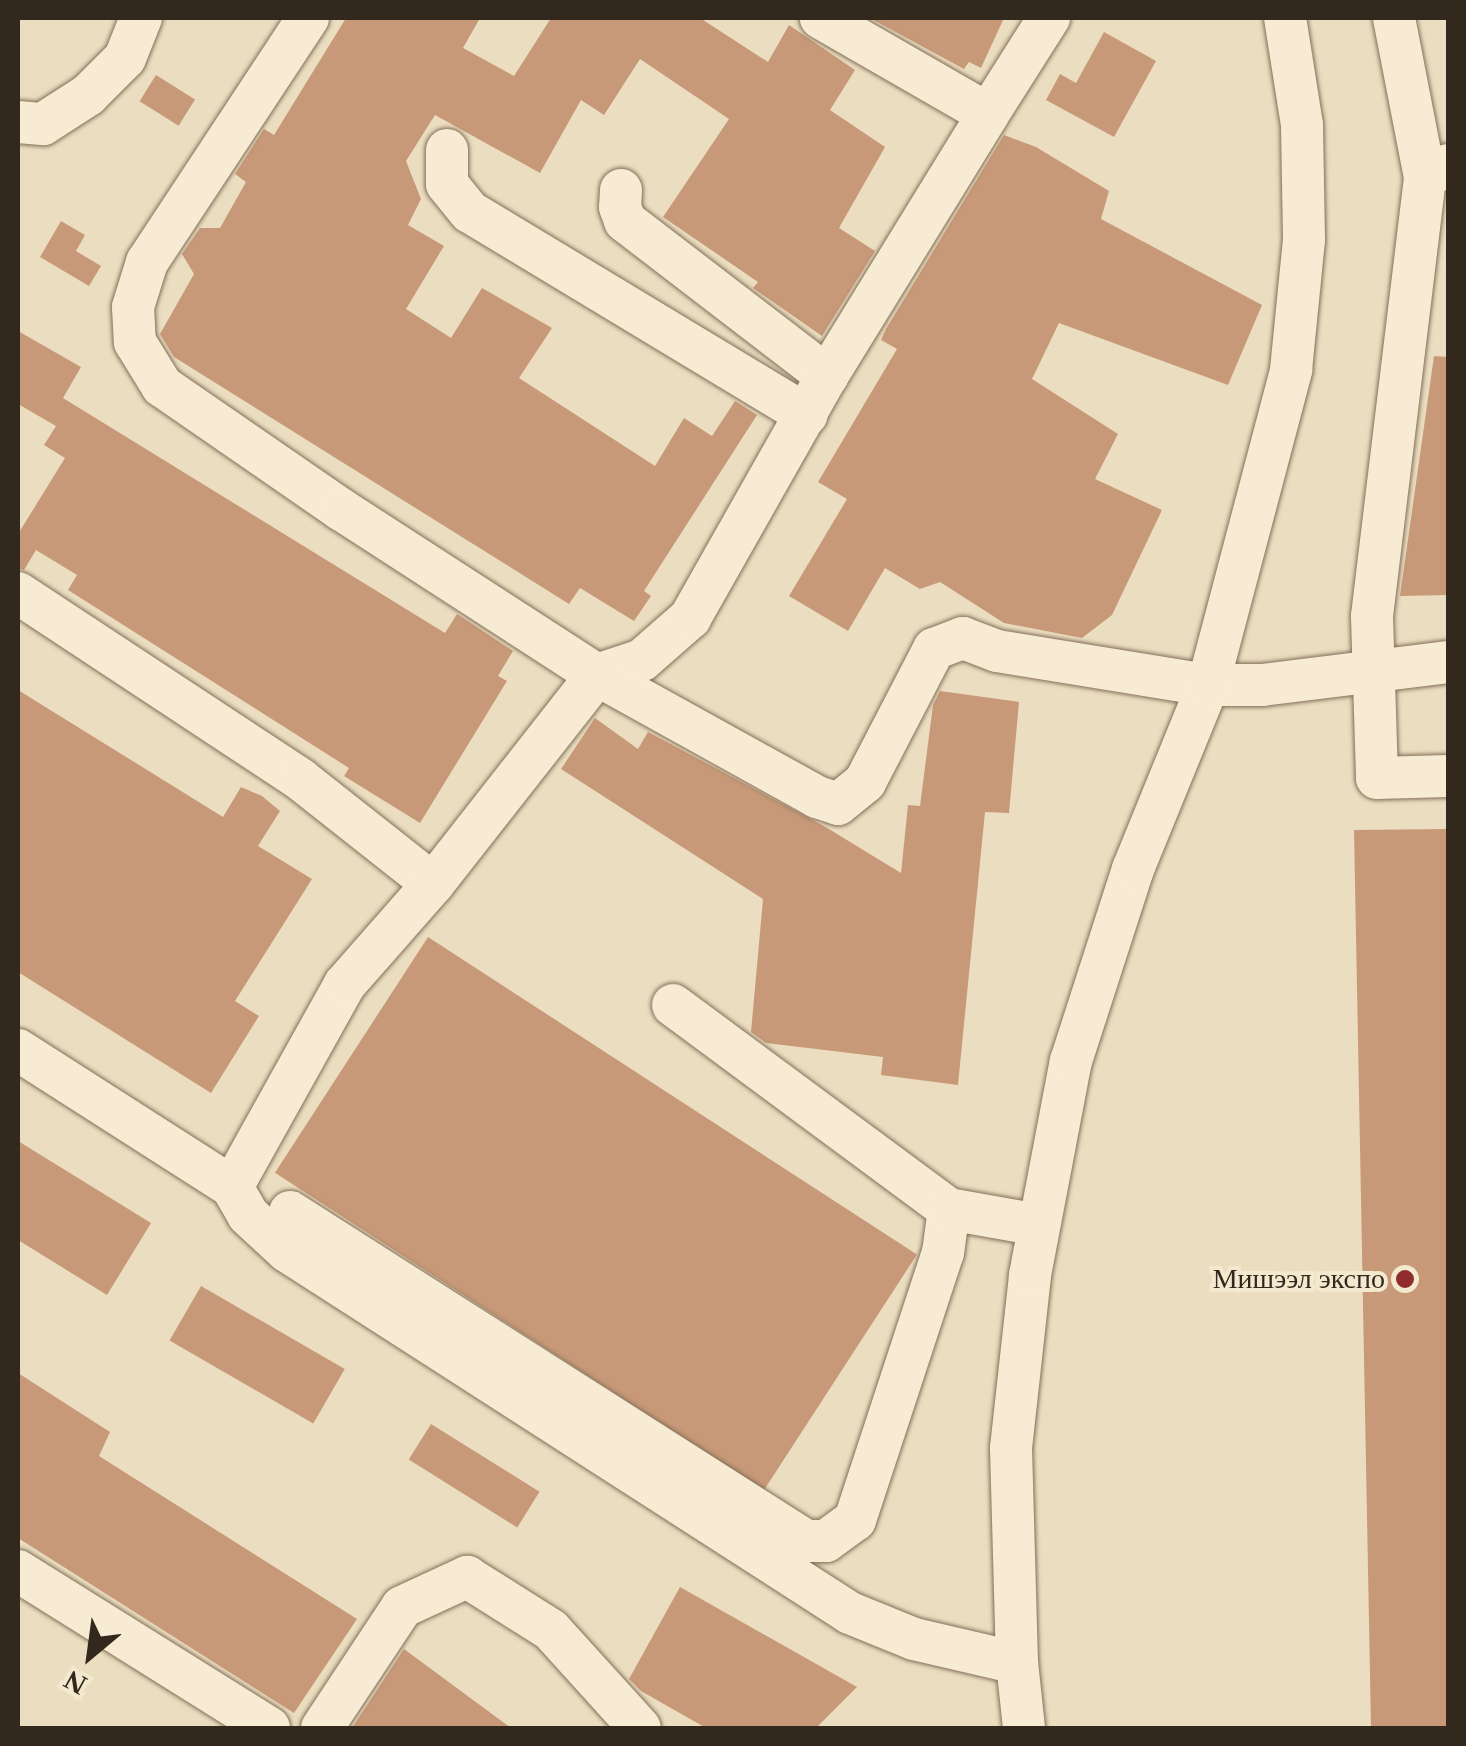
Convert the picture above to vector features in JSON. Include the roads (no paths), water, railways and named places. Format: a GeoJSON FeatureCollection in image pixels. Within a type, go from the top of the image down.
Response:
{"type":"FeatureCollection","features":[{"type":"Feature","properties":{"kind":"street"},"geometry":{"type":"LineString","coordinates":[[18,122],[42,124],[88,95],[125,58],[141,18]]}},
{"type":"Feature","properties":{"kind":"street"},"geometry":{"type":"LineString","coordinates":[[308,18],[146,262],[133,307],[135,342],[162,386],[342,510],[528,626],[597,675],[817,797],[838,804],[865,782],[934,648],[964,638],[998,651],[1208,686],[1262,685],[1373,668],[1448,662]]}},
{"type":"Feature","properties":{"kind":"street"},"geometry":{"type":"LineString","coordinates":[[821,18],[988,114]]}},
{"type":"Feature","properties":{"kind":"street"},"geometry":{"type":"LineString","coordinates":[[232,1187],[344,984],[432,884],[597,675],[642,660],[690,618],[827,376],[1049,18]]}},
{"type":"Feature","properties":{"kind":"street"},"geometry":{"type":"LineString","coordinates":[[1024,1728],[1017,1663],[1011,1448],[1039,1225],[1072,1061],[1133,870],[1208,686],[1291,370],[1304,240],[1302,124],[1285,18]]}},
{"type":"Feature","properties":{"kind":"street"},"geometry":{"type":"LineString","coordinates":[[1394,18],[1437,171],[1372,617],[1377,778],[1448,776]]}},
{"type":"Feature","properties":{"kind":"street"},"geometry":{"type":"LineString","coordinates":[[447,150],[447,184],[470,212],[806,415]]}},
{"type":"Feature","properties":{"kind":"street"},"geometry":{"type":"LineString","coordinates":[[621,190],[620,207],[625,221],[827,376]]}},
{"type":"Feature","properties":{"kind":"street"},"geometry":{"type":"LineString","coordinates":[[18,593],[300,779],[432,884]]}},
{"type":"Feature","properties":{"kind":"street"},"geometry":{"type":"LineString","coordinates":[[673,1005],[949,1209],[1039,1225]]}},
{"type":"Feature","properties":{"kind":"street"},"geometry":{"type":"LineString","coordinates":[[18,1050],[232,1187],[248,1215],[288,1251],[850,1613],[914,1640],[1017,1663]]}},
{"type":"Feature","properties":{"kind":"street"},"geometry":{"type":"LineString","coordinates":[[290,1212],[806,1541],[826,1541],[855,1520],[944,1253],[949,1209]]}},
{"type":"Feature","properties":{"kind":"street"},"geometry":{"type":"LineString","coordinates":[[18,1572],[268,1728]]}},
{"type":"Feature","properties":{"kind":"street"},"geometry":{"type":"LineString","coordinates":[[322,1728],[402,1607],[468,1577],[551,1630],[640,1728]]}},
{"type":"Feature","properties":{"kind":"place","name":"Мишээл экспо"},"geometry":{"type":"Point","coordinates":[1405,1279]}}]}
